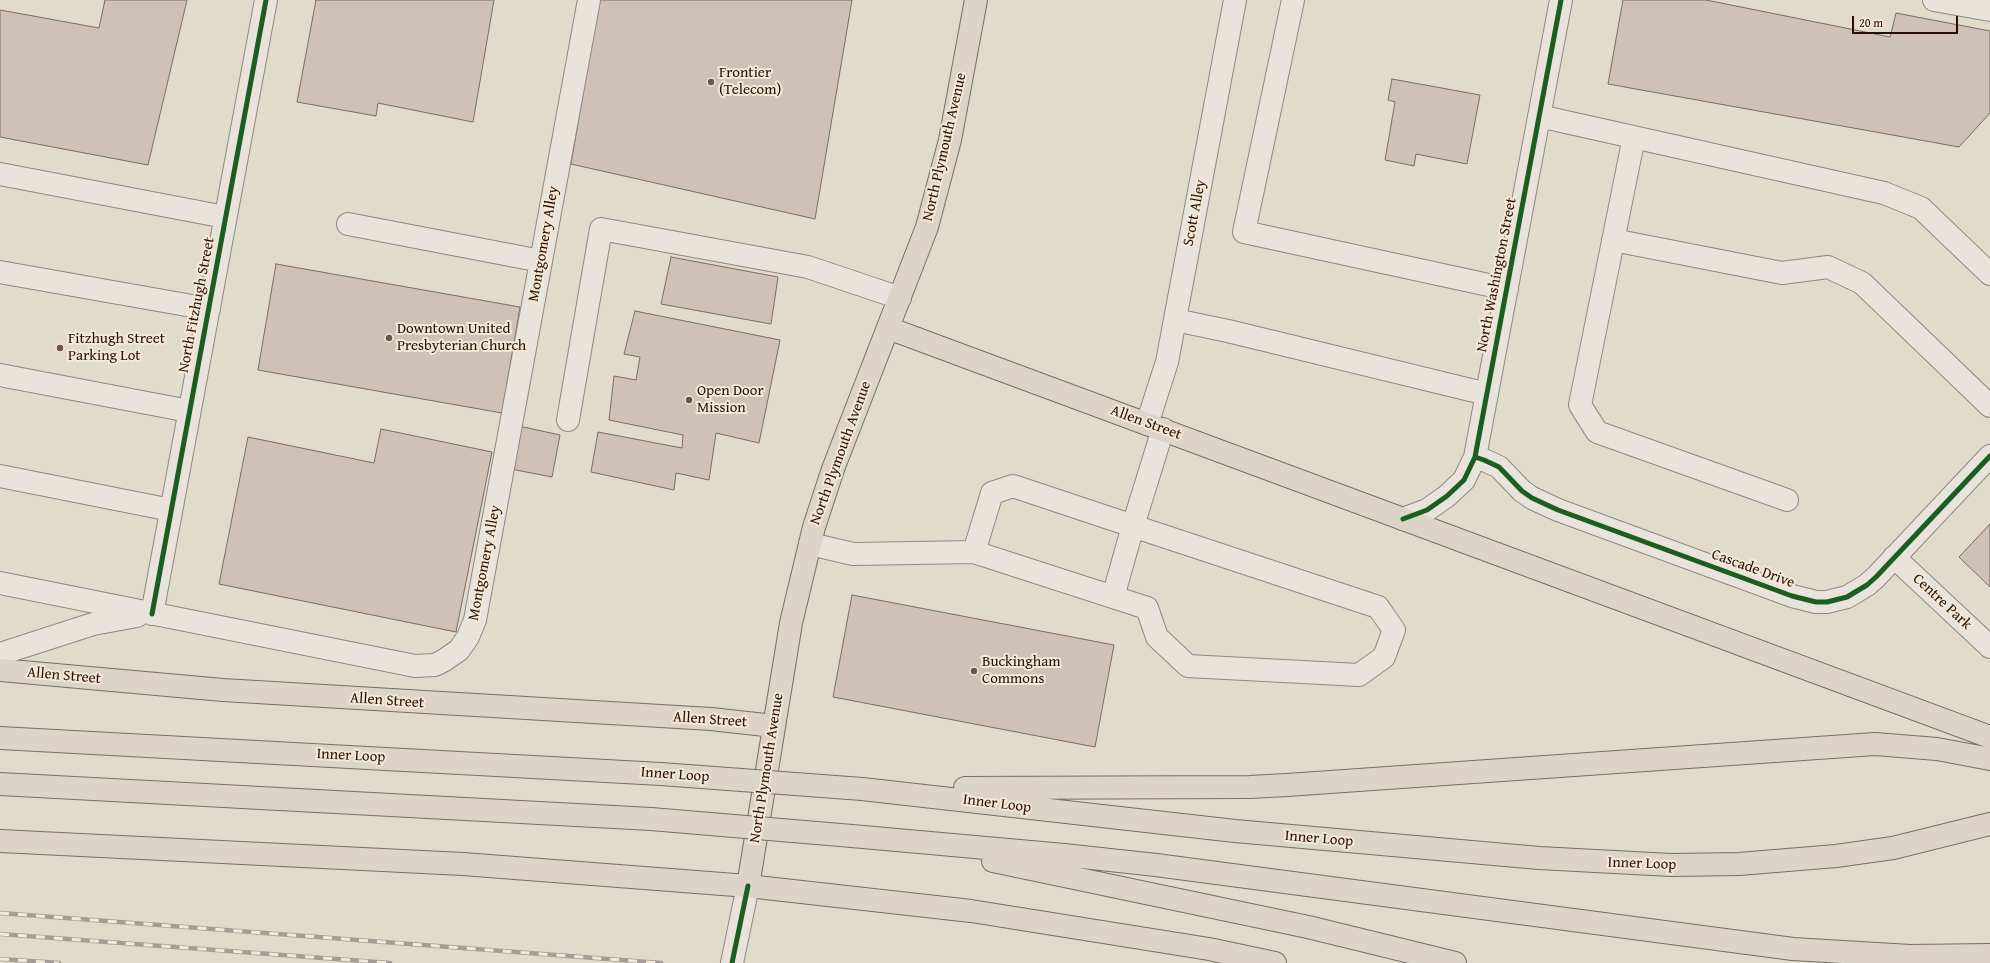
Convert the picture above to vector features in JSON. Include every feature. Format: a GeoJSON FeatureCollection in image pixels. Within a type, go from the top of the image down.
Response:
{"type":"FeatureCollection","features":[{"type":"Feature","properties":{"kind":"main road","name":"North Plymouth Avenue"},"geometry":{"type":"LineString","coordinates":[[748,886],[791,623],[810,544],[823,496],[922,240],[941,177],[950,140],[976,0]]}},
{"type":"Feature","properties":{"kind":"main road","name":"Allen Street"},"geometry":{"type":"LineString","coordinates":[[888,328],[1990,737]]}},
{"type":"Feature","properties":{"kind":"main road","name":"Allen Street"},"geometry":{"type":"LineString","coordinates":[[0,670],[223,690],[711,719],[774,726]]}},
{"type":"Feature","properties":{"kind":"main road","name":"Inner Loop"},"geometry":{"type":"LineString","coordinates":[[0,738],[661,774],[862,789],[1235,831],[1539,858],[1670,865],[1739,864],[1836,856],[1914,843],[1990,824]]}},
{"type":"Feature","properties":{"kind":"main road"},"geometry":{"type":"LineString","coordinates":[[862,789],[1257,787],[1509,771],[1875,744],[1937,749],[1990,759]]}},
{"type":"Feature","properties":{"kind":"main road"},"geometry":{"type":"LineString","coordinates":[[0,784],[651,819],[852,836],[1064,855],[1156,865],[1793,949],[1910,956],[1990,955]]}},
{"type":"Feature","properties":{"kind":"main road"},"geometry":{"type":"LineString","coordinates":[[852,836],[948,852],[1085,880],[1308,928],[1456,963]]}},
{"type":"Feature","properties":{"kind":"main road"},"geometry":{"type":"LineString","coordinates":[[0,841],[463,864],[748,886],[971,912],[1209,950],[1275,963]]}},
{"type":"Feature","properties":{"kind":"street","name":"North Fitzhugh Street"},"geometry":{"type":"LineString","coordinates":[[152,614],[266,0]]}},
{"type":"Feature","properties":{"kind":"street","name":"Montgomery Alley"},"geometry":{"type":"LineString","coordinates":[[459,650],[468,637],[475,620],[589,0]]}},
{"type":"Feature","properties":{"kind":"street","name":"Scott Alley"},"geometry":{"type":"LineString","coordinates":[[1113,597],[1133,526],[1155,427],[1235,0]]}},
{"type":"Feature","properties":{"kind":"street"},"geometry":{"type":"LineString","coordinates":[[1293,0],[1244,232],[1506,289]]}},
{"type":"Feature","properties":{"kind":"street","name":"North Washington Street"},"geometry":{"type":"LineString","coordinates":[[1403,519],[1427,510],[1447,496],[1464,480],[1475,457],[1561,0]]}},
{"type":"Feature","properties":{"kind":"street"},"geometry":{"type":"LineString","coordinates":[[1934,0],[1990,10]]}},
{"type":"Feature","properties":{"kind":"street"},"geometry":{"type":"LineString","coordinates":[[1539,116],[1884,193],[1921,208],[1990,274]]}},
{"type":"Feature","properties":{"kind":"street"},"geometry":{"type":"LineString","coordinates":[[1634,137],[1580,405],[1597,432],[1787,500]]}},
{"type":"Feature","properties":{"kind":"street"},"geometry":{"type":"LineString","coordinates":[[0,174],[225,217]]}},
{"type":"Feature","properties":{"kind":"street"},"geometry":{"type":"LineString","coordinates":[[348,224],[541,261]]}},
{"type":"Feature","properties":{"kind":"street"},"geometry":{"type":"LineString","coordinates":[[568,420],[601,229],[808,267],[900,298]]}},
{"type":"Feature","properties":{"kind":"street"},"geometry":{"type":"LineString","coordinates":[[1613,240],[1782,273],[1828,267],[1862,283],[1990,406]]}},
{"type":"Feature","properties":{"kind":"street"},"geometry":{"type":"LineString","coordinates":[[0,272],[208,309]]}},
{"type":"Feature","properties":{"kind":"street"},"geometry":{"type":"LineString","coordinates":[[1175,320],[1228,331],[1487,394]]}},
{"type":"Feature","properties":{"kind":"street"},"geometry":{"type":"LineString","coordinates":[[0,375],[189,411]]}},
{"type":"Feature","properties":{"kind":"street","name":"Cascade Drive"},"geometry":{"type":"LineString","coordinates":[[1475,457],[1488,461],[1499,467],[1522,491],[1546,505],[1804,600],[1827,602],[1847,597],[1867,585],[1990,456]]}},
{"type":"Feature","properties":{"kind":"street"},"geometry":{"type":"LineString","coordinates":[[0,476],[171,510]]}},
{"type":"Feature","properties":{"kind":"street"},"geometry":{"type":"LineString","coordinates":[[810,544],[853,554],[974,552],[1147,608],[1158,637],[1188,666],[1359,675],[1384,657],[1394,630],[1378,607],[1013,486],[992,493],[974,552]]}},
{"type":"Feature","properties":{"kind":"street","name":"Centre Park"},"geometry":{"type":"LineString","coordinates":[[1894,557],[1990,647]]}},
{"type":"Feature","properties":{"kind":"street","name":"Allen Street"},"geometry":{"type":"LineString","coordinates":[[0,583],[415,666],[435,665],[444,661],[459,650]]}},
{"type":"Feature","properties":{"kind":"street","name":"Allen Street"},"geometry":{"type":"LineString","coordinates":[[0,654],[93,624],[114,619],[152,614]]}},
{"type":"Feature","properties":{"kind":"street","name":"North Plymouth Avenue"},"geometry":{"type":"LineString","coordinates":[[732,963],[748,886]]}},
{"type":"Feature","properties":{"kind":"building"},"geometry":{"type":"Polygon","coordinates":[[[105,0],[187,0],[148,165],[0,137],[0,10],[99,28],[105,0]]]}},
{"type":"Feature","properties":{"kind":"building"},"geometry":{"type":"Polygon","coordinates":[[[316,0],[494,0],[473,122],[378,103],[376,116],[297,102],[316,0]]]}},
{"type":"Feature","properties":{"kind":"building","name":"Frontier (Telecom)"},"geometry":{"type":"Polygon","coordinates":[[[599,0],[852,0],[815,219],[571,164],[599,0]]]}},
{"type":"Feature","properties":{"kind":"building"},"geometry":{"type":"Polygon","coordinates":[[[1623,0],[1706,0],[1890,37],[1896,13],[1990,31],[1990,113],[1959,147],[1608,84],[1623,0]]]}},
{"type":"Feature","properties":{"kind":"building"},"geometry":{"type":"Polygon","coordinates":[[[1392,79],[1480,95],[1467,164],[1416,154],[1414,166],[1385,160],[1395,102],[1388,100],[1392,79]]]}},
{"type":"Feature","properties":{"kind":"building"},"geometry":{"type":"Polygon","coordinates":[[[671,257],[778,277],[771,324],[661,304],[671,257]]]}},
{"type":"Feature","properties":{"kind":"building","name":"Downtown United Presbyterian Church"},"geometry":{"type":"Polygon","coordinates":[[[276,264],[520,307],[502,413],[258,370],[276,264]]]}},
{"type":"Feature","properties":{"kind":"building","name":"Open Door Mission"},"geometry":{"type":"Polygon","coordinates":[[[635,311],[780,340],[759,443],[716,433],[709,480],[676,473],[674,490],[591,472],[598,432],[682,448],[683,435],[609,420],[614,376],[636,380],[640,357],[624,354],[635,311]]]}},
{"type":"Feature","properties":{"kind":"building"},"geometry":{"type":"Polygon","coordinates":[[[519,426],[560,435],[552,477],[511,469],[519,426]]]}},
{"type":"Feature","properties":{"kind":"building"},"geometry":{"type":"Polygon","coordinates":[[[381,429],[492,452],[456,632],[219,584],[248,437],[374,463],[381,429]]]}},
{"type":"Feature","properties":{"kind":"building"},"geometry":{"type":"Polygon","coordinates":[[[1990,524],[1990,587],[1959,557],[1990,524]]]}},
{"type":"Feature","properties":{"kind":"building","name":"Buckingham Commons"},"geometry":{"type":"Polygon","coordinates":[[[852,595],[1114,645],[1095,747],[833,697],[852,595]]]}},
{"type":"Feature","properties":{"kind":"railway"},"geometry":{"type":"LineString","coordinates":[[0,913],[661,963]]}},
{"type":"Feature","properties":{"kind":"railway"},"geometry":{"type":"LineString","coordinates":[[0,934],[390,963]]}},
{"type":"Feature","properties":{"kind":"railway"},"geometry":{"type":"LineString","coordinates":[[0,959],[59,963]]}},
{"type":"Feature","properties":{"kind":"cycle path"},"geometry":{"type":"LineString","coordinates":[[152,614],[266,0]]}},
{"type":"Feature","properties":{"kind":"cycle path"},"geometry":{"type":"LineString","coordinates":[[1403,519],[1427,510],[1447,496],[1464,480],[1475,457],[1561,0]]}},
{"type":"Feature","properties":{"kind":"cycle path"},"geometry":{"type":"LineString","coordinates":[[1475,457],[1499,467],[1522,491],[1532,498],[1558,510],[1792,596],[1816,602],[1827,602],[1847,597],[1867,585],[1876,577],[1990,456]]}},
{"type":"Feature","properties":{"kind":"cycle path"},"geometry":{"type":"LineString","coordinates":[[732,963],[748,886]]}},
{"type":"Feature","properties":{"kind":"place","name":"Frontier (Telecom)"},"geometry":{"type":"Point","coordinates":[711,82]}},
{"type":"Feature","properties":{"kind":"place","name":"Downtown United Presbyterian Church"},"geometry":{"type":"Point","coordinates":[389,338]}},
{"type":"Feature","properties":{"kind":"place","name":"Fitzhugh Street Parking Lot"},"geometry":{"type":"Point","coordinates":[60,348]}},
{"type":"Feature","properties":{"kind":"place","name":"Open Door Mission"},"geometry":{"type":"Point","coordinates":[689,400]}},
{"type":"Feature","properties":{"kind":"place","name":"Buckingham Commons"},"geometry":{"type":"Point","coordinates":[974,671]}}]}
